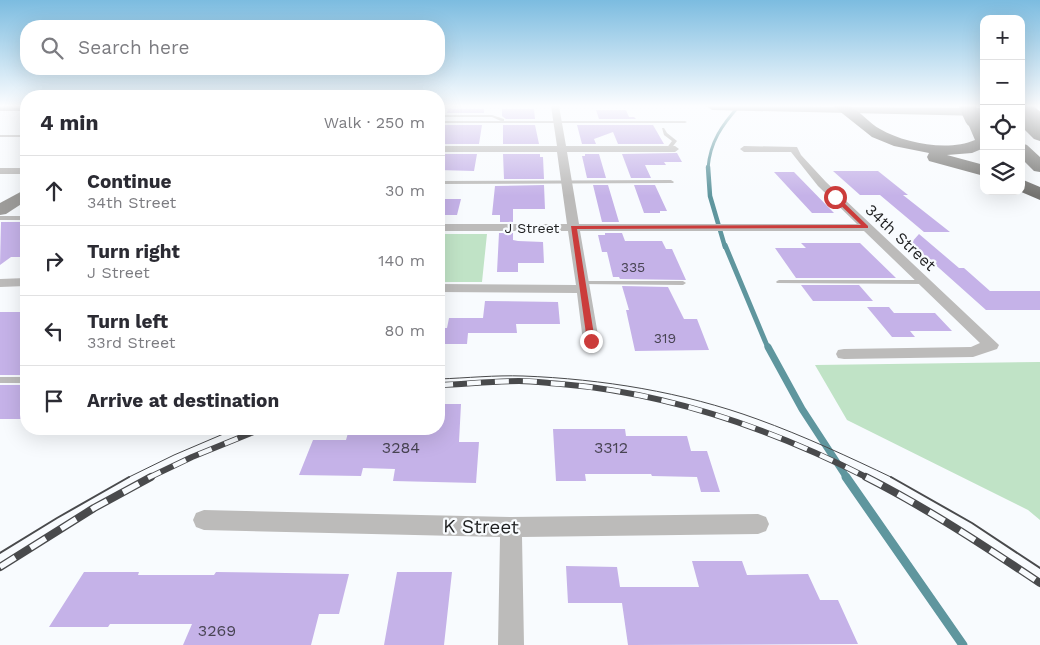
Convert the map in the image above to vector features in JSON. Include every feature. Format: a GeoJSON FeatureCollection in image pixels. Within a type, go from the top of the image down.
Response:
{"type":"FeatureCollection","features":[{"type":"Feature","properties":{"kind":"highway"},"geometry":{"type":"LineString","coordinates":[[869,136],[980,170]]}},
{"type":"Feature","properties":{"kind":"highway"},"geometry":{"type":"LineString","coordinates":[[884,136],[906,144],[935,149],[971,148],[982,143],[983,136]]}},
{"type":"Feature","properties":{"kind":"highway"},"geometry":{"type":"LineString","coordinates":[[1023,150],[1040,168]]}},
{"type":"Feature","properties":{"kind":"highway"},"geometry":{"type":"LineString","coordinates":[[1025,187],[1040,194]]}},
{"type":"Feature","properties":{"kind":"main road"},"geometry":{"type":"LineString","coordinates":[[0,210],[20,198]]}},
{"type":"Feature","properties":{"kind":"street"},"geometry":{"type":"LineString","coordinates":[[560,136],[591,341]]}},
{"type":"Feature","properties":{"kind":"street"},"geometry":{"type":"LineString","coordinates":[[445,149],[671,149]]}},
{"type":"Feature","properties":{"kind":"street","name":"34th Street"},"geometry":{"type":"LineString","coordinates":[[744,149],[794,149],[797,156],[822,184],[991,345],[973,352],[844,354]]}},
{"type":"Feature","properties":{"kind":"street"},"geometry":{"type":"LineString","coordinates":[[0,171],[20,171]]}},
{"type":"Feature","properties":{"kind":"street","name":"J Street"},"geometry":{"type":"LineString","coordinates":[[445,228],[866,227]]}},
{"type":"Feature","properties":{"kind":"street"},"geometry":{"type":"LineString","coordinates":[[0,282],[20,282]]}},
{"type":"Feature","properties":{"kind":"street"},"geometry":{"type":"LineString","coordinates":[[445,288],[582,286]]}},
{"type":"Feature","properties":{"kind":"street","name":"K Street"},"geometry":{"type":"LineString","coordinates":[[204,520],[511,526],[758,524]]}},
{"type":"Feature","properties":{"kind":"street"},"geometry":{"type":"LineString","coordinates":[[511,526],[511,645]]}},
{"type":"Feature","properties":{"kind":"lane"},"geometry":{"type":"LineString","coordinates":[[667,136],[675,141],[671,149]]}},
{"type":"Feature","properties":{"kind":"lane"},"geometry":{"type":"LineString","coordinates":[[445,183],[671,182]]}},
{"type":"Feature","properties":{"kind":"lane"},"geometry":{"type":"LineString","coordinates":[[0,218],[20,218]]}},
{"type":"Feature","properties":{"kind":"lane"},"geometry":{"type":"LineString","coordinates":[[779,282],[924,282]]}},
{"type":"Feature","properties":{"kind":"lane"},"geometry":{"type":"LineString","coordinates":[[582,286],[683,283]]}},
{"type":"Feature","properties":{"kind":"lane"},"geometry":{"type":"LineString","coordinates":[[0,380],[20,380]]}},
{"type":"Feature","properties":{"kind":"green space"},"geometry":{"type":"Polygon","coordinates":[[[445,234],[487,234],[482,282],[445,282],[445,234]]]}},
{"type":"Feature","properties":{"kind":"green space"},"geometry":{"type":"Polygon","coordinates":[[[1040,362],[1040,520],[1028,510],[847,420],[815,365],[1040,362]]]}},
{"type":"Feature","properties":{"kind":"building"},"geometry":{"type":"Polygon","coordinates":[[[445,136],[480,136],[479,144],[445,144],[445,136]]]}},
{"type":"Feature","properties":{"kind":"building"},"geometry":{"type":"Polygon","coordinates":[[[503,136],[537,136],[539,144],[503,144],[503,136]]]}},
{"type":"Feature","properties":{"kind":"building"},"geometry":{"type":"Polygon","coordinates":[[[580,136],[602,136],[594,139],[596,144],[582,144],[580,136]]]}},
{"type":"Feature","properties":{"kind":"building"},"geometry":{"type":"Polygon","coordinates":[[[615,136],[659,136],[664,144],[618,144],[615,136]]]}},
{"type":"Feature","properties":{"kind":"building"},"geometry":{"type":"Polygon","coordinates":[[[677,153],[682,162],[664,162],[666,165],[645,165],[651,178],[631,178],[622,154],[677,153]]]}},
{"type":"Feature","properties":{"kind":"building"},"geometry":{"type":"Polygon","coordinates":[[[445,154],[477,154],[474,171],[445,170],[445,154]]]}},
{"type":"Feature","properties":{"kind":"building"},"geometry":{"type":"Polygon","coordinates":[[[503,154],[540,154],[540,157],[543,157],[544,179],[504,179],[503,154]]]}},
{"type":"Feature","properties":{"kind":"building"},"geometry":{"type":"Polygon","coordinates":[[[585,154],[599,154],[606,178],[587,178],[582,156],[585,156],[585,154]]]}},
{"type":"Feature","properties":{"kind":"building"},"geometry":{"type":"Polygon","coordinates":[[[833,171],[878,171],[908,195],[903,195],[950,232],[924,232],[880,195],[860,195],[833,171]]]}},
{"type":"Feature","properties":{"kind":"building"},"geometry":{"type":"Polygon","coordinates":[[[774,172],[794,172],[834,213],[812,213],[774,172]]]}},
{"type":"Feature","properties":{"kind":"building"},"geometry":{"type":"Polygon","coordinates":[[[544,185],[545,209],[513,209],[513,222],[500,222],[500,215],[492,215],[495,186],[544,185]]]}},
{"type":"Feature","properties":{"kind":"building"},"geometry":{"type":"Polygon","coordinates":[[[593,185],[608,185],[619,222],[602,222],[593,185]]]}},
{"type":"Feature","properties":{"kind":"building"},"geometry":{"type":"Polygon","coordinates":[[[634,185],[655,185],[667,211],[644,213],[634,185]]]}},
{"type":"Feature","properties":{"kind":"building"},"geometry":{"type":"Polygon","coordinates":[[[445,199],[461,199],[457,215],[445,215],[445,199]]]}},
{"type":"Feature","properties":{"kind":"building"},"geometry":{"type":"Polygon","coordinates":[[[1,222],[20,222],[20,257],[11,257],[0,265],[1,222]]]}},
{"type":"Feature","properties":{"kind":"building"},"geometry":{"type":"Polygon","coordinates":[[[499,233],[513,233],[513,240],[543,242],[544,263],[518,263],[518,272],[497,272],[499,233]]]}},
{"type":"Feature","properties":{"kind":"building"},"geometry":{"type":"Polygon","coordinates":[[[605,233],[622,233],[625,241],[662,241],[666,249],[672,249],[686,280],[620,279],[619,277],[613,277],[607,252],[602,252],[598,235],[605,235],[605,233]]]}},
{"type":"Feature","properties":{"kind":"building"},"geometry":{"type":"Polygon","coordinates":[[[919,234],[959,268],[964,268],[990,291],[1040,291],[1040,310],[986,310],[911,243],[919,234]]]}},
{"type":"Feature","properties":{"kind":"building"},"geometry":{"type":"Polygon","coordinates":[[[801,243],[860,243],[896,278],[796,278],[775,248],[806,248],[801,243]]]}},
{"type":"Feature","properties":{"kind":"building"},"geometry":{"type":"Polygon","coordinates":[[[801,285],[859,285],[873,301],[813,301],[801,285]]]}},
{"type":"Feature","properties":{"kind":"building"},"geometry":{"type":"Polygon","coordinates":[[[622,286],[668,287],[684,319],[697,319],[709,350],[635,351],[626,310],[629,310],[622,286]]]}},
{"type":"Feature","properties":{"kind":"building"},"geometry":{"type":"Polygon","coordinates":[[[485,301],[558,302],[560,324],[516,324],[517,333],[468,333],[467,344],[445,344],[445,328],[447,328],[449,318],[483,318],[485,301]]]}},
{"type":"Feature","properties":{"kind":"building"},"geometry":{"type":"Polygon","coordinates":[[[867,307],[889,307],[894,313],[935,313],[952,331],[910,331],[915,337],[892,337],[867,307]]]}},
{"type":"Feature","properties":{"kind":"building"},"geometry":{"type":"Polygon","coordinates":[[[0,312],[20,312],[20,375],[0,375],[0,312]]]}},
{"type":"Feature","properties":{"kind":"building"},"geometry":{"type":"Polygon","coordinates":[[[0,385],[20,385],[20,419],[0,419],[0,385]]]}},
{"type":"Feature","properties":{"kind":"building"},"geometry":{"type":"Polygon","coordinates":[[[445,404],[461,404],[459,442],[479,442],[476,483],[393,481],[395,469],[363,468],[361,476],[299,475],[313,440],[346,440],[347,435],[445,435],[445,404]]]}},
{"type":"Feature","properties":{"kind":"building"},"geometry":{"type":"Polygon","coordinates":[[[553,429],[625,429],[626,436],[687,436],[691,451],[707,451],[720,492],[701,492],[697,477],[652,476],[651,474],[585,474],[586,481],[556,481],[553,429]]]}},
{"type":"Feature","properties":{"kind":"building"},"geometry":{"type":"Polygon","coordinates":[[[692,561],[742,561],[747,575],[808,574],[820,600],[838,600],[858,644],[628,645],[622,603],[568,603],[566,566],[617,567],[620,587],[699,587],[692,561]]]}},
{"type":"Feature","properties":{"kind":"building"},"geometry":{"type":"Polygon","coordinates":[[[84,572],[139,572],[138,575],[214,575],[216,572],[349,574],[339,614],[319,614],[311,645],[183,645],[192,624],[110,624],[108,627],[49,627],[84,572]]]}},
{"type":"Feature","properties":{"kind":"building"},"geometry":{"type":"Polygon","coordinates":[[[397,572],[452,572],[444,645],[384,645],[397,572]]]}},
{"type":"Feature","properties":{"kind":"waterway"},"geometry":{"type":"LineString","coordinates":[[708,168],[711,150],[717,136]]}},
{"type":"Feature","properties":{"kind":"waterway"},"geometry":{"type":"LineString","coordinates":[[708,168],[710,196],[725,247]]}},
{"type":"Feature","properties":{"kind":"waterway"},"geometry":{"type":"LineString","coordinates":[[725,245],[768,348]]}},
{"type":"Feature","properties":{"kind":"waterway"},"geometry":{"type":"LineString","coordinates":[[768,347],[802,409],[847,478]]}},
{"type":"Feature","properties":{"kind":"waterway"},"geometry":{"type":"LineString","coordinates":[[846,477],[963,645]]}},
{"type":"Feature","properties":{"kind":"tram line"},"geometry":{"type":"LineString","coordinates":[[445,379],[502,376],[553,378],[642,388],[671,394],[700,401],[775,426],[892,477]]}},
{"type":"Feature","properties":{"kind":"tram line"},"geometry":{"type":"LineString","coordinates":[[129,477],[221,435]]}},
{"type":"Feature","properties":{"kind":"tram line"},"geometry":{"type":"LineString","coordinates":[[0,553],[129,477]]}},
{"type":"Feature","properties":{"kind":"tram line"},"geometry":{"type":"LineString","coordinates":[[892,477],[972,523],[1040,568]]}},
{"type":"Feature","properties":{"kind":"railway"},"geometry":{"type":"LineString","coordinates":[[445,385],[530,381],[601,389],[641,396],[719,416],[757,429],[832,460],[866,477]]}},
{"type":"Feature","properties":{"kind":"railway"},"geometry":{"type":"LineString","coordinates":[[148,478],[192,457],[246,435]]}},
{"type":"Feature","properties":{"kind":"railway"},"geometry":{"type":"LineString","coordinates":[[0,567],[94,508],[151,477]]}},
{"type":"Feature","properties":{"kind":"railway"},"geometry":{"type":"LineString","coordinates":[[866,477],[933,514],[1040,583]]}},
{"type":"Feature","properties":{"kind":"route"},"geometry":{"type":"LineString","coordinates":[[591,341],[574,228],[866,227],[835,197]]}}]}
